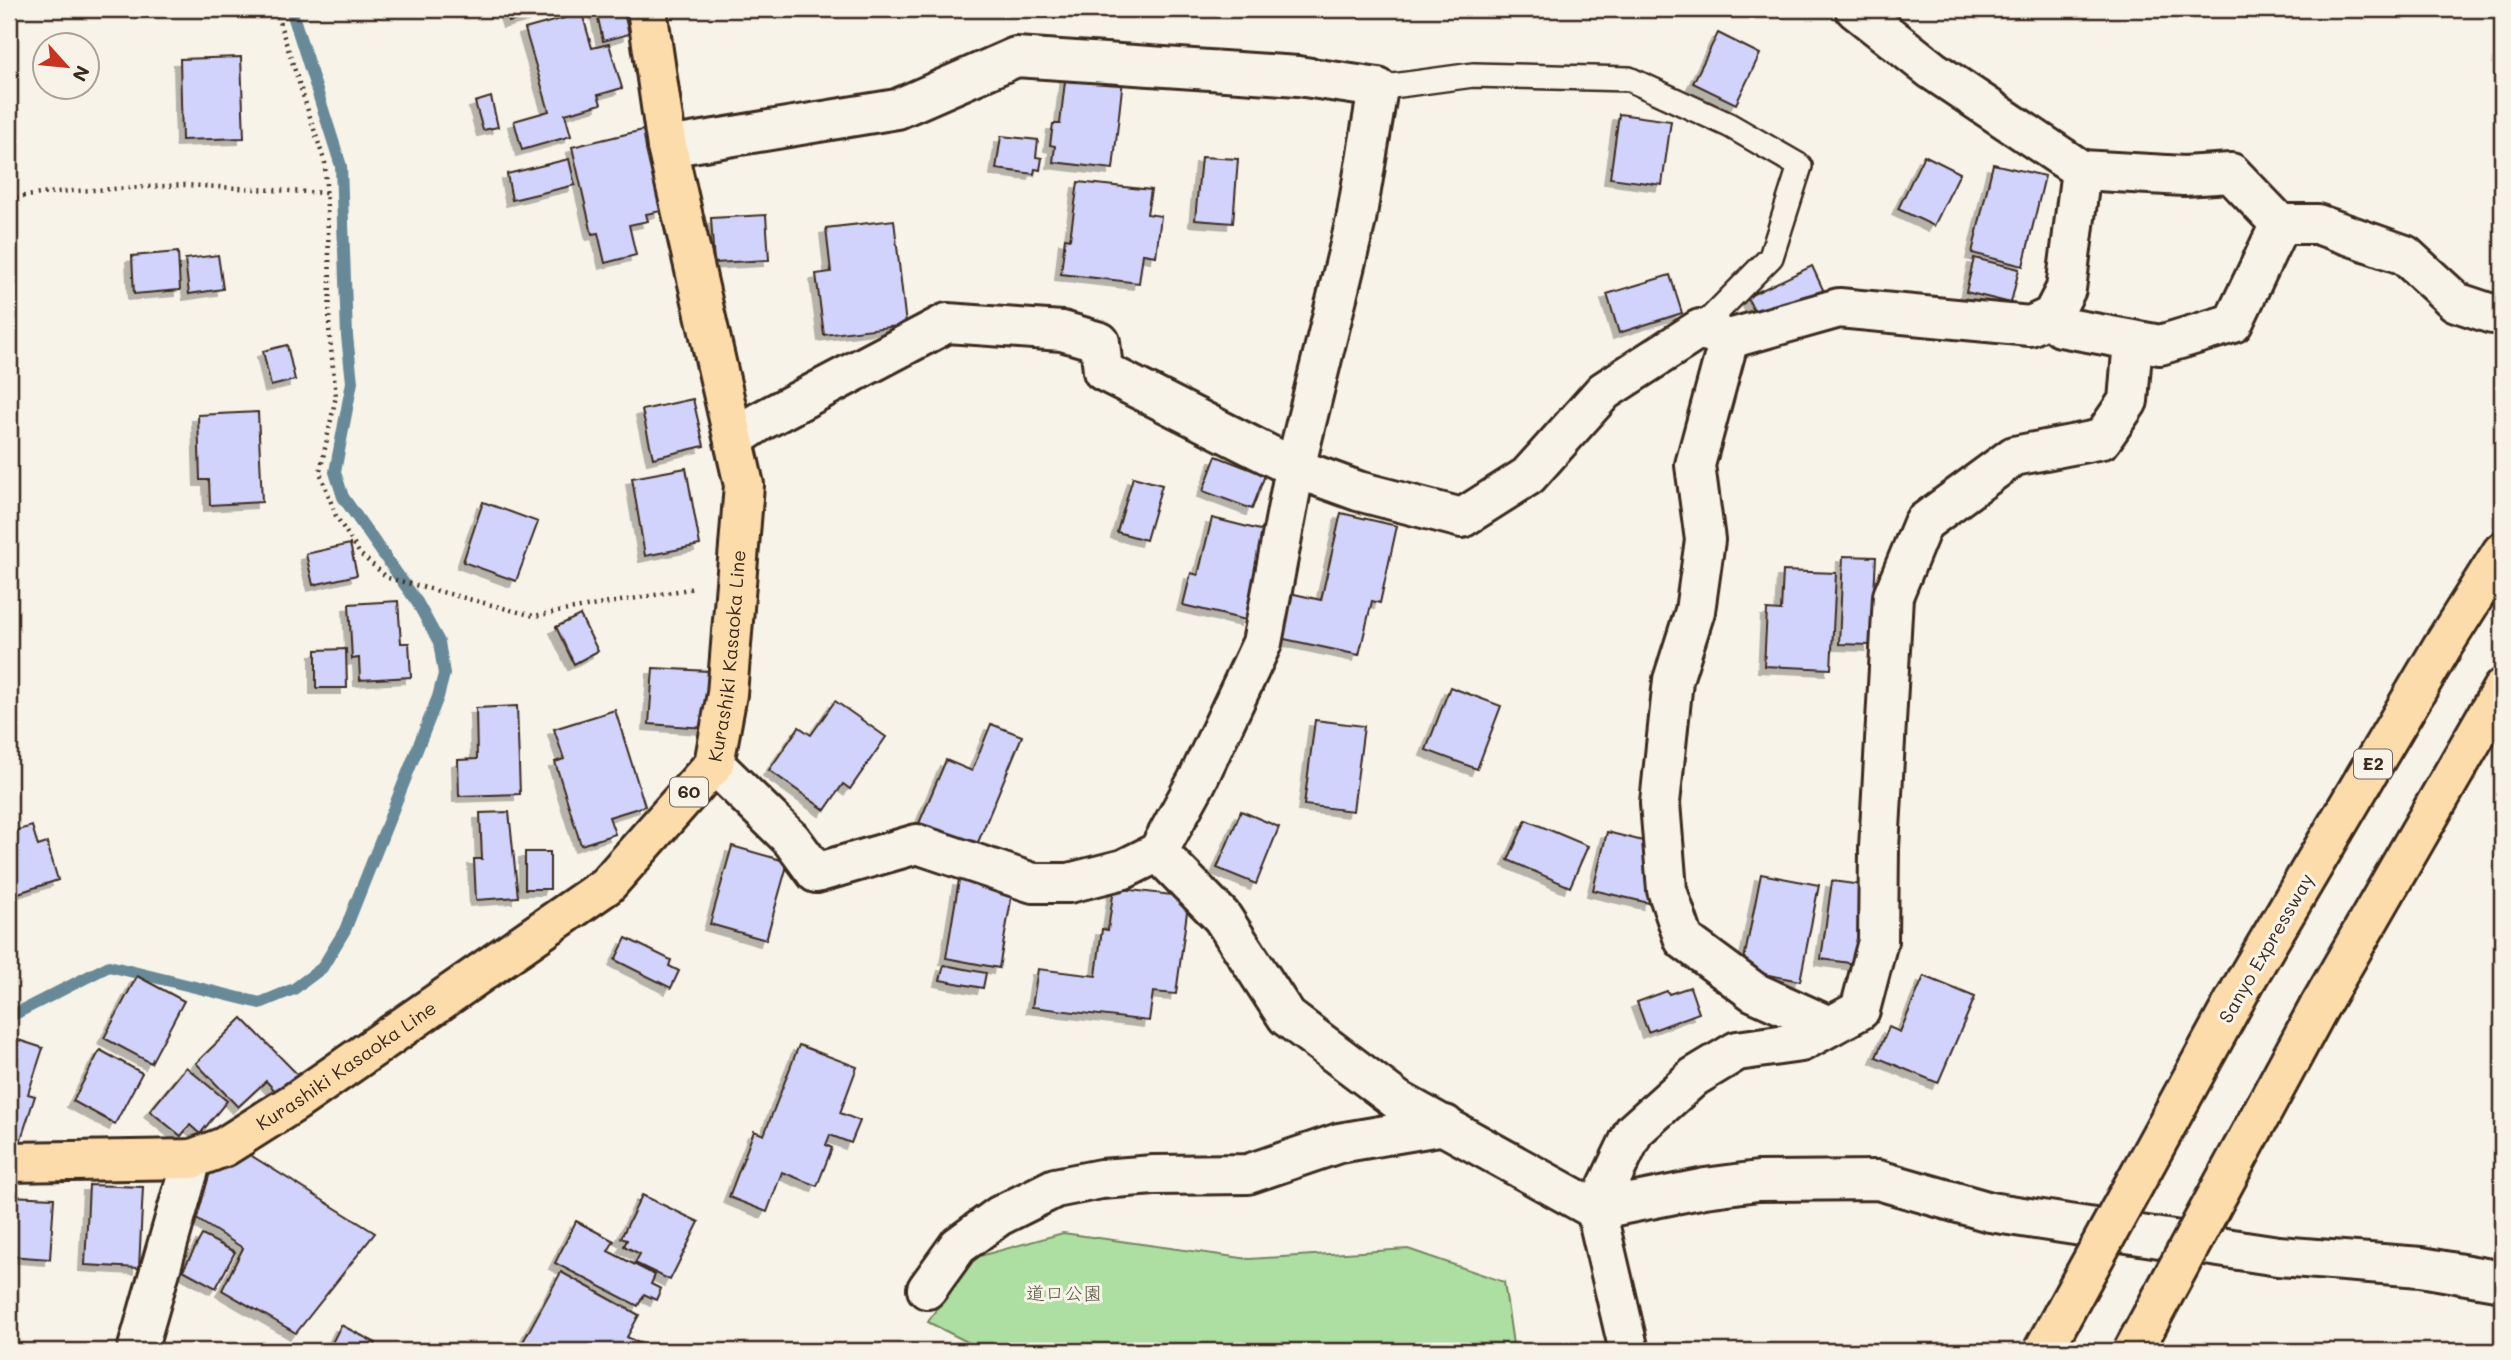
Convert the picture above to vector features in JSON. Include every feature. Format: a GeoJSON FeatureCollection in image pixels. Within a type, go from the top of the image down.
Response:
{"type":"FeatureCollection","features":[{"type":"Feature","properties":{"kind":"main road","name":"Kurashiki Kasaoka Line"},"geometry":{"type":"LineString","coordinates":[[9,1162],[192,1159],[223,1147],[295,1102],[607,885],[714,764],[727,694],[744,485],[667,147],[647,9]]}},
{"type":"Feature","properties":{"kind":"main road","name":"Sanyo Expressway"},"geometry":{"type":"LineString","coordinates":[[2043,1351],[2247,978],[2442,647],[2502,552]]}},
{"type":"Feature","properties":{"kind":"main road"},"geometry":{"type":"LineString","coordinates":[[2133,1351],[2319,1006],[2502,689]]}},
{"type":"Feature","properties":{"kind":"street"},"geometry":{"type":"LineString","coordinates":[[1855,9],[1932,70],[2081,170],[2184,176],[2231,173],[2280,224],[2317,224],[2405,255],[2456,302],[2492,314],[2502,312]]}},
{"type":"Feature","properties":{"kind":"street"},"geometry":{"type":"LineString","coordinates":[[667,147],[897,110],[1016,57],[1298,76],[1378,88],[1356,220],[1296,468],[1262,643],[1197,780],[1158,852],[1124,869],[1069,883],[1033,883],[917,845],[816,873],[791,839],[714,764]]}},
{"type":"Feature","properties":{"kind":"street"},"geometry":{"type":"LineString","coordinates":[[735,438],[761,421],[947,323],[1062,331],[1100,342],[1104,371],[1296,468],[1358,491],[1462,518],[1528,476],[1604,390],[1714,334],[1839,308],[2030,326],[2052,316],[2066,289],[2081,170]]}},
{"type":"Feature","properties":{"kind":"street"},"geometry":{"type":"LineString","coordinates":[[2052,316],[2062,327],[2160,345],[2233,323],[2280,224]]}},
{"type":"Feature","properties":{"kind":"street"},"geometry":{"type":"LineString","coordinates":[[1714,334],[1695,465],[1705,540],[1695,611],[1673,680],[1660,803],[1667,890],[1684,940],[1754,992],[1829,1026]]}},
{"type":"Feature","properties":{"kind":"street"},"geometry":{"type":"LineString","coordinates":[[1629,1351],[1596,1210],[1634,1131],[1694,1077],[1737,1051],[1801,1042],[1860,1010],[1878,941],[1879,848],[1893,596],[1923,523],[2014,456],[2102,439],[2128,401],[2133,340]]}},
{"type":"Feature","properties":{"kind":"street"},"geometry":{"type":"LineString","coordinates":[[1158,852],[1222,916],[1287,1017],[1397,1100],[1596,1210],[1705,1188],[1758,1181],[1878,1180],[1990,1212],[2278,1256],[2421,1266],[2502,1281]]}},
{"type":"Feature","properties":{"kind":"street"},"geometry":{"type":"LineString","coordinates":[[928,1289],[958,1246],[999,1216],[1055,1188],[1101,1179],[1154,1175],[1248,1174],[1339,1143],[1445,1125]]}},
{"type":"Feature","properties":{"kind":"street"},"geometry":{"type":"LineString","coordinates":[[137,1351],[192,1159]]}},
{"type":"Feature","properties":{"kind":"lane"},"geometry":{"type":"LineString","coordinates":[[1378,88],[1473,75],[1629,79],[1729,125],[1800,166],[1771,257],[1714,334]]}},
{"type":"Feature","properties":{"kind":"path"},"geometry":{"type":"LineString","coordinates":[[275,9],[325,163],[330,279],[329,329],[336,396],[320,472],[336,516],[360,554],[388,578],[534,616],[649,597],[736,578]]}},
{"type":"Feature","properties":{"kind":"path"},"geometry":{"type":"LineString","coordinates":[[9,198],[57,192],[184,184],[326,193]]}},
{"type":"Feature","properties":{"kind":"green space","name":"道口公園"},"geometry":{"type":"Polygon","coordinates":[[[1063,1233],[1249,1259],[1408,1249],[1504,1282],[1514,1351],[985,1351],[928,1322],[969,1259],[1063,1233]]]}},
{"type":"Feature","properties":{"kind":"building"},"geometry":{"type":"Polygon","coordinates":[[[505,9],[557,9],[509,22],[505,9]]]}},
{"type":"Feature","properties":{"kind":"building"},"geometry":{"type":"Polygon","coordinates":[[[596,9],[623,9],[629,34],[603,41],[596,9]]]}},
{"type":"Feature","properties":{"kind":"building"},"geometry":{"type":"Polygon","coordinates":[[[582,13],[592,48],[609,44],[622,88],[598,95],[601,104],[565,114],[571,136],[522,150],[514,121],[549,111],[525,29],[582,13]]]}},
{"type":"Feature","properties":{"kind":"building"},"geometry":{"type":"Polygon","coordinates":[[[1718,33],[1760,54],[1736,104],[1693,83],[1718,33]]]}},
{"type":"Feature","properties":{"kind":"building"},"geometry":{"type":"Polygon","coordinates":[[[241,57],[244,138],[182,140],[180,59],[241,57]]]}},
{"type":"Feature","properties":{"kind":"building"},"geometry":{"type":"Polygon","coordinates":[[[1066,73],[1123,79],[1113,169],[1053,162],[1055,146],[1050,145],[1053,124],[1060,124],[1066,73]]]}},
{"type":"Feature","properties":{"kind":"building"},"geometry":{"type":"Polygon","coordinates":[[[491,97],[498,127],[483,130],[475,102],[491,97]]]}},
{"type":"Feature","properties":{"kind":"building"},"geometry":{"type":"Polygon","coordinates":[[[1619,114],[1671,121],[1662,185],[1610,178],[1619,114]]]}},
{"type":"Feature","properties":{"kind":"building"},"geometry":{"type":"Polygon","coordinates":[[[643,130],[661,211],[646,214],[648,221],[629,225],[636,255],[605,263],[598,233],[592,234],[572,147],[643,130]]]}},
{"type":"Feature","properties":{"kind":"building"},"geometry":{"type":"Polygon","coordinates":[[[1001,136],[1038,140],[1036,157],[1042,158],[1040,170],[1035,169],[1034,174],[996,169],[1001,136]]]}},
{"type":"Feature","properties":{"kind":"building"},"geometry":{"type":"Polygon","coordinates":[[[1924,155],[1960,173],[1934,226],[1898,209],[1924,155]]]}},
{"type":"Feature","properties":{"kind":"building"},"geometry":{"type":"Polygon","coordinates":[[[1201,157],[1238,159],[1233,223],[1195,220],[1201,157]]]}},
{"type":"Feature","properties":{"kind":"building"},"geometry":{"type":"Polygon","coordinates":[[[569,159],[575,185],[512,200],[507,174],[569,159]]]}},
{"type":"Feature","properties":{"kind":"building"},"geometry":{"type":"Polygon","coordinates":[[[1993,164],[2045,176],[2023,266],[1972,253],[1993,164]]]}},
{"type":"Feature","properties":{"kind":"building"},"geometry":{"type":"Polygon","coordinates":[[[1078,182],[1151,190],[1147,214],[1161,216],[1156,256],[1143,254],[1139,283],[1061,274],[1065,238],[1070,239],[1078,182]]]}},
{"type":"Feature","properties":{"kind":"building"},"geometry":{"type":"Polygon","coordinates":[[[766,215],[769,260],[714,263],[711,218],[766,215]]]}},
{"type":"Feature","properties":{"kind":"building"},"geometry":{"type":"Polygon","coordinates":[[[894,220],[906,325],[824,335],[816,274],[831,272],[826,228],[894,220]]]}},
{"type":"Feature","properties":{"kind":"building"},"geometry":{"type":"Polygon","coordinates":[[[178,252],[180,290],[134,294],[132,256],[178,252]]]}},
{"type":"Feature","properties":{"kind":"building"},"geometry":{"type":"Polygon","coordinates":[[[218,255],[223,289],[189,294],[185,259],[218,255]]]}},
{"type":"Feature","properties":{"kind":"building"},"geometry":{"type":"Polygon","coordinates":[[[1974,258],[2019,269],[2011,303],[1966,292],[1974,258]]]}},
{"type":"Feature","properties":{"kind":"building"},"geometry":{"type":"Polygon","coordinates":[[[1812,266],[1826,296],[1762,327],[1747,297],[1812,266]]]}},
{"type":"Feature","properties":{"kind":"building"},"geometry":{"type":"Polygon","coordinates":[[[1670,275],[1682,313],[1619,333],[1607,294],[1670,275]]]}},
{"type":"Feature","properties":{"kind":"building"},"geometry":{"type":"Polygon","coordinates":[[[287,345],[295,380],[271,386],[263,351],[287,345]]]}},
{"type":"Feature","properties":{"kind":"building"},"geometry":{"type":"Polygon","coordinates":[[[693,399],[704,446],[653,458],[642,410],[693,399]]]}},
{"type":"Feature","properties":{"kind":"building"},"geometry":{"type":"Polygon","coordinates":[[[258,412],[262,502],[210,505],[209,480],[200,480],[198,415],[258,412]]]}},
{"type":"Feature","properties":{"kind":"building"},"geometry":{"type":"Polygon","coordinates":[[[1216,456],[1265,475],[1252,509],[1203,491],[1216,456]]]}},
{"type":"Feature","properties":{"kind":"building"},"geometry":{"type":"Polygon","coordinates":[[[686,468],[700,545],[645,556],[632,478],[686,468]]]}},
{"type":"Feature","properties":{"kind":"building"},"geometry":{"type":"Polygon","coordinates":[[[1133,477],[1162,485],[1146,540],[1117,532],[1133,477]]]}},
{"type":"Feature","properties":{"kind":"building"},"geometry":{"type":"Polygon","coordinates":[[[483,502],[538,522],[516,581],[463,562],[483,502]]]}},
{"type":"Feature","properties":{"kind":"building"},"geometry":{"type":"Polygon","coordinates":[[[1341,513],[1397,526],[1380,603],[1372,601],[1359,655],[1275,637],[1285,592],[1321,600],[1341,513]]]}},
{"type":"Feature","properties":{"kind":"building"},"geometry":{"type":"Polygon","coordinates":[[[1212,518],[1268,532],[1246,620],[1183,605],[1191,573],[1198,575],[1212,518]]]}},
{"type":"Feature","properties":{"kind":"building"},"geometry":{"type":"Polygon","coordinates":[[[350,544],[357,575],[313,585],[306,554],[350,544]]]}},
{"type":"Feature","properties":{"kind":"building"},"geometry":{"type":"Polygon","coordinates":[[[1843,556],[1876,557],[1871,645],[1839,644],[1843,556]]]}},
{"type":"Feature","properties":{"kind":"building"},"geometry":{"type":"Polygon","coordinates":[[[1783,571],[1836,573],[1831,669],[1764,666],[1767,610],[1781,611],[1783,571]]]}},
{"type":"Feature","properties":{"kind":"building"},"geometry":{"type":"Polygon","coordinates":[[[398,601],[401,643],[409,643],[411,677],[360,680],[359,658],[352,659],[349,604],[398,601]]]}},
{"type":"Feature","properties":{"kind":"building"},"geometry":{"type":"Polygon","coordinates":[[[580,615],[598,651],[574,664],[556,627],[580,615]]]}},
{"type":"Feature","properties":{"kind":"building"},"geometry":{"type":"Polygon","coordinates":[[[346,649],[347,688],[316,688],[316,650],[346,649]]]}},
{"type":"Feature","properties":{"kind":"building"},"geometry":{"type":"Polygon","coordinates":[[[653,668],[709,671],[705,728],[649,724],[653,668]]]}},
{"type":"Feature","properties":{"kind":"building"},"geometry":{"type":"Polygon","coordinates":[[[1450,687],[1501,706],[1477,769],[1426,750],[1450,687]]]}},
{"type":"Feature","properties":{"kind":"building"},"geometry":{"type":"Polygon","coordinates":[[[835,701],[886,737],[850,789],[843,784],[825,810],[769,770],[799,727],[811,735],[835,701]]]}},
{"type":"Feature","properties":{"kind":"building"},"geometry":{"type":"Polygon","coordinates":[[[517,706],[520,794],[459,796],[458,760],[477,759],[476,708],[517,706]]]}},
{"type":"Feature","properties":{"kind":"building"},"geometry":{"type":"Polygon","coordinates":[[[615,710],[645,806],[609,817],[615,834],[581,845],[555,762],[564,759],[554,729],[615,710]]]}},
{"type":"Feature","properties":{"kind":"building"},"geometry":{"type":"Polygon","coordinates":[[[1315,720],[1364,726],[1353,811],[1304,805],[1315,720]]]}},
{"type":"Feature","properties":{"kind":"building"},"geometry":{"type":"Polygon","coordinates":[[[991,724],[1022,736],[974,852],[917,828],[946,760],[972,771],[991,724]]]}},
{"type":"Feature","properties":{"kind":"building"},"geometry":{"type":"Polygon","coordinates":[[[1241,811],[1279,827],[1256,884],[1217,868],[1241,811]]]}},
{"type":"Feature","properties":{"kind":"building"},"geometry":{"type":"Polygon","coordinates":[[[509,812],[518,897],[476,900],[474,859],[482,859],[480,813],[509,812]]]}},
{"type":"Feature","properties":{"kind":"building"},"geometry":{"type":"Polygon","coordinates":[[[9,818],[15,831],[32,826],[38,846],[47,843],[58,880],[9,896],[9,818]]]}},
{"type":"Feature","properties":{"kind":"building"},"geometry":{"type":"Polygon","coordinates":[[[1526,820],[1588,846],[1570,887],[1508,860],[1526,820]]]}},
{"type":"Feature","properties":{"kind":"building"},"geometry":{"type":"Polygon","coordinates":[[[1607,832],[1663,846],[1649,903],[1593,890],[1607,832]]]}},
{"type":"Feature","properties":{"kind":"building"},"geometry":{"type":"Polygon","coordinates":[[[732,846],[788,862],[766,940],[710,924],[732,846]]]}},
{"type":"Feature","properties":{"kind":"building"},"geometry":{"type":"Polygon","coordinates":[[[525,852],[550,852],[550,889],[525,889],[525,852]]]}},
{"type":"Feature","properties":{"kind":"building"},"geometry":{"type":"Polygon","coordinates":[[[1761,874],[1819,885],[1800,981],[1742,970],[1761,874]]]}},
{"type":"Feature","properties":{"kind":"building"},"geometry":{"type":"Polygon","coordinates":[[[959,880],[1013,889],[999,968],[946,958],[959,880]]]}},
{"type":"Feature","properties":{"kind":"building"},"geometry":{"type":"Polygon","coordinates":[[[1832,881],[1869,886],[1857,964],[1821,959],[1832,881]]]}},
{"type":"Feature","properties":{"kind":"building"},"geometry":{"type":"Polygon","coordinates":[[[1114,888],[1189,897],[1176,994],[1153,992],[1149,1021],[1032,1007],[1038,969],[1096,976],[1102,929],[1108,930],[1114,888]]]}},
{"type":"Feature","properties":{"kind":"building"},"geometry":{"type":"Polygon","coordinates":[[[626,938],[671,960],[669,966],[679,971],[671,988],[615,960],[626,938]]]}},
{"type":"Feature","properties":{"kind":"building"},"geometry":{"type":"Polygon","coordinates":[[[944,965],[986,973],[983,988],[940,980],[944,965]]]}},
{"type":"Feature","properties":{"kind":"building"},"geometry":{"type":"Polygon","coordinates":[[[137,976],[184,1001],[151,1063],[104,1038],[137,976]]]}},
{"type":"Feature","properties":{"kind":"building"},"geometry":{"type":"Polygon","coordinates":[[[1924,976],[1975,997],[1938,1083],[1876,1057],[1889,1027],[1900,1032],[1924,976]]]}},
{"type":"Feature","properties":{"kind":"building"},"geometry":{"type":"Polygon","coordinates":[[[1690,987],[1699,1013],[1648,1032],[1637,1002],[1667,991],[1669,994],[1690,987]]]}},
{"type":"Feature","properties":{"kind":"building"},"geometry":{"type":"Polygon","coordinates":[[[242,1018],[299,1076],[279,1095],[266,1081],[238,1107],[196,1063],[242,1018]]]}},
{"type":"Feature","properties":{"kind":"building"},"geometry":{"type":"Polygon","coordinates":[[[9,1037],[43,1048],[28,1094],[35,1096],[21,1139],[9,1135],[9,1037]]]}},
{"type":"Feature","properties":{"kind":"building"},"geometry":{"type":"Polygon","coordinates":[[[799,1045],[857,1067],[840,1113],[860,1121],[851,1143],[830,1135],[826,1145],[832,1148],[817,1186],[782,1172],[767,1212],[729,1197],[754,1131],[764,1135],[799,1045]]]}},
{"type":"Feature","properties":{"kind":"building"},"geometry":{"type":"Polygon","coordinates":[[[100,1050],[142,1073],[115,1124],[73,1101],[100,1050]]]}},
{"type":"Feature","properties":{"kind":"building"},"geometry":{"type":"Polygon","coordinates":[[[186,1067],[227,1101],[200,1134],[190,1125],[181,1136],[150,1111],[186,1067]]]}},
{"type":"Feature","properties":{"kind":"building"},"geometry":{"type":"Polygon","coordinates":[[[239,1148],[375,1233],[296,1333],[222,1290],[243,1248],[187,1213],[207,1176],[239,1148]]]}},
{"type":"Feature","properties":{"kind":"building"},"geometry":{"type":"Polygon","coordinates":[[[89,1185],[143,1187],[139,1268],[85,1265],[89,1185]]]}},
{"type":"Feature","properties":{"kind":"building"},"geometry":{"type":"Polygon","coordinates":[[[642,1195],[699,1222],[670,1280],[635,1263],[640,1254],[624,1246],[627,1240],[621,1238],[642,1195]]]}},
{"type":"Feature","properties":{"kind":"building"},"geometry":{"type":"Polygon","coordinates":[[[9,1196],[54,1198],[50,1259],[9,1256],[9,1196]]]}},
{"type":"Feature","properties":{"kind":"building"},"geometry":{"type":"Polygon","coordinates":[[[576,1221],[614,1241],[608,1251],[655,1275],[651,1284],[661,1289],[656,1300],[644,1294],[638,1306],[555,1263],[576,1221]]]}},
{"type":"Feature","properties":{"kind":"building"},"geometry":{"type":"Polygon","coordinates":[[[202,1235],[235,1252],[216,1288],[183,1270],[202,1235]]]}},
{"type":"Feature","properties":{"kind":"building"},"geometry":{"type":"Polygon","coordinates":[[[561,1272],[639,1315],[627,1337],[654,1351],[518,1351],[561,1272]]]}},
{"type":"Feature","properties":{"kind":"building"},"geometry":{"type":"Polygon","coordinates":[[[341,1325],[376,1343],[372,1351],[328,1351],[341,1325]]]}},
{"type":"Feature","properties":{"kind":"building"},"geometry":{"type":"Polygon","coordinates":[[[2405,1346],[2438,1348],[2437,1351],[2405,1351],[2405,1346]]]}},
{"type":"Feature","properties":{"kind":"waterway"},"geometry":{"type":"LineString","coordinates":[[9,1017],[109,966],[260,1003],[294,989],[322,968],[345,930],[438,697],[444,674],[439,642],[417,602],[343,497],[335,472],[352,382],[347,336],[341,166],[291,9]]}}]}
